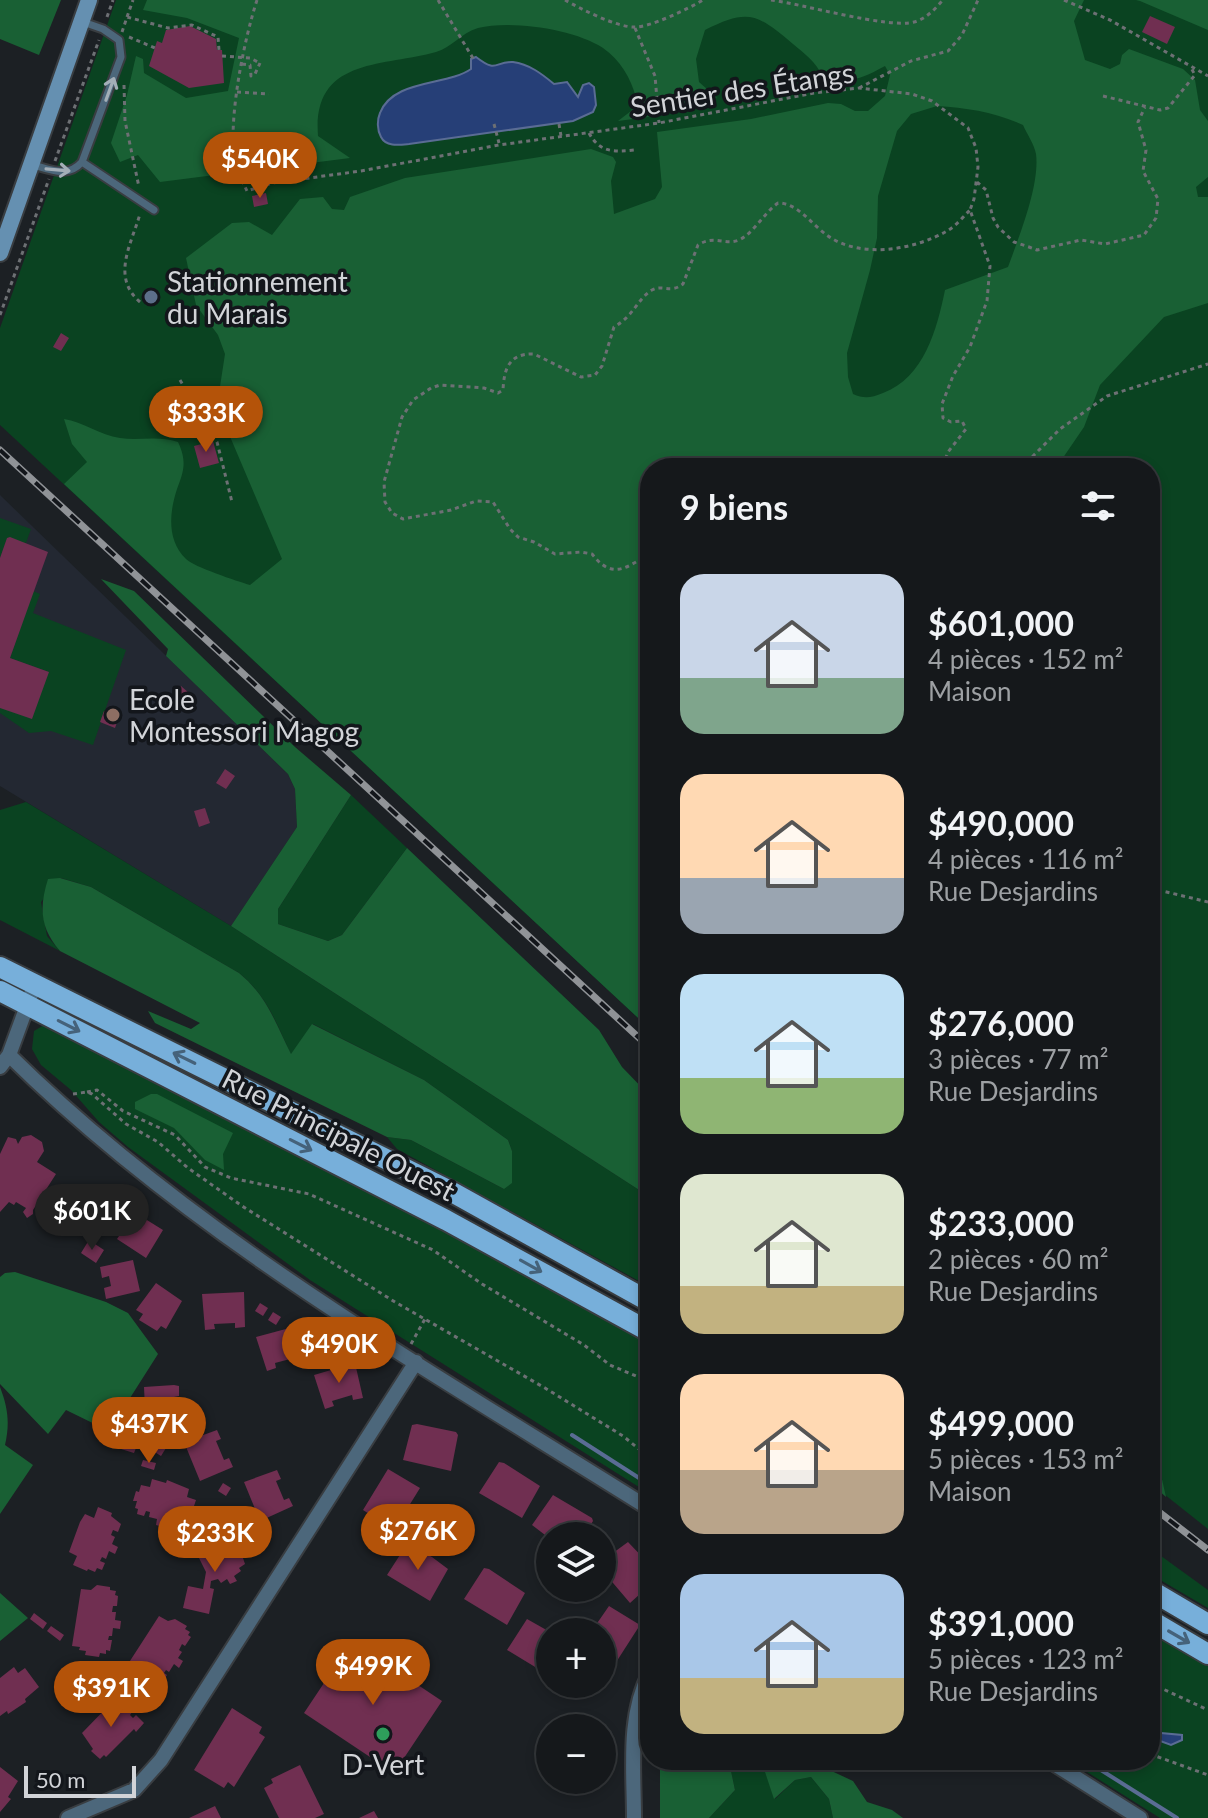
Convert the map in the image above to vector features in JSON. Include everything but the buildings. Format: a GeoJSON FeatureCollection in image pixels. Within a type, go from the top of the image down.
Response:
{"type":"FeatureCollection","features":[{"type":"Feature","properties":{"kind":"main road","name":"Rue Principale Ouest"},"geometry":{"type":"LineString","coordinates":[[0,967],[452,1192],[640,1296]]}},
{"type":"Feature","properties":{"kind":"main road","name":"Rue Principale Ouest"},"geometry":{"type":"LineString","coordinates":[[0,991],[446,1220],[640,1327]]}},
{"type":"Feature","properties":{"kind":"main road"},"geometry":{"type":"LineString","coordinates":[[1160,1596],[1208,1624]]}},
{"type":"Feature","properties":{"kind":"main road"},"geometry":{"type":"LineString","coordinates":[[1160,1626],[1208,1654]]}},
{"type":"Feature","properties":{"kind":"street"},"geometry":{"type":"LineString","coordinates":[[0,253],[89,0]]}},
{"type":"Feature","properties":{"kind":"street"},"geometry":{"type":"LineString","coordinates":[[35,984],[4,1061],[199,1214],[314,1295],[640,1503]]}},
{"type":"Feature","properties":{"kind":"street"},"geometry":{"type":"LineString","coordinates":[[68,1818],[126,1795],[150,1775],[416,1362]]}},
{"type":"Feature","properties":{"kind":"street"},"geometry":{"type":"LineString","coordinates":[[634,1818],[634,1735],[640,1700]]}},
{"type":"Feature","properties":{"kind":"street"},"geometry":{"type":"LineString","coordinates":[[1064,1770],[1140,1818]]}},
{"type":"Feature","properties":{"kind":"lane"},"geometry":{"type":"LineString","coordinates":[[31,164],[52,171],[71,171],[82,162],[121,57],[119,40],[103,29],[81,21]]}},
{"type":"Feature","properties":{"kind":"lane"},"geometry":{"type":"LineString","coordinates":[[82,162],[154,210]]}},
{"type":"Feature","properties":{"kind":"path"},"geometry":{"type":"LineString","coordinates":[[0,315],[113,0]]}},
{"type":"Feature","properties":{"kind":"path"},"geometry":{"type":"LineString","coordinates":[[133,0],[121,34],[155,48]]}},
{"type":"Feature","properties":{"kind":"path"},"geometry":{"type":"LineString","coordinates":[[257,0],[237,92],[269,94]]}},
{"type":"Feature","properties":{"kind":"path"},"geometry":{"type":"LineString","coordinates":[[438,0],[474,60]]}},
{"type":"Feature","properties":{"kind":"path"},"geometry":{"type":"LineString","coordinates":[[565,0],[588,12],[635,28],[677,14],[703,0]]}},
{"type":"Feature","properties":{"kind":"path"},"geometry":{"type":"LineString","coordinates":[[771,0],[871,19],[913,23],[928,15],[943,0]]}},
{"type":"Feature","properties":{"kind":"path"},"geometry":{"type":"LineString","coordinates":[[859,88],[911,61],[948,51],[962,35],[978,0]]}},
{"type":"Feature","properties":{"kind":"path"},"geometry":{"type":"LineString","coordinates":[[1064,0],[1110,20],[1208,76]]}},
{"type":"Feature","properties":{"kind":"path"},"geometry":{"type":"LineString","coordinates":[[127,17],[168,28],[192,25],[218,37],[219,50]]}},
{"type":"Feature","properties":{"kind":"path"},"geometry":{"type":"LineString","coordinates":[[635,28],[655,76],[659,123]]}},
{"type":"Feature","properties":{"kind":"path"},"geometry":{"type":"LineString","coordinates":[[131,48],[133,39]]}},
{"type":"Feature","properties":{"kind":"path"},"geometry":{"type":"LineString","coordinates":[[222,56],[250,58],[260,63],[251,76],[250,65],[242,64]]}},
{"type":"Feature","properties":{"kind":"path"},"geometry":{"type":"LineString","coordinates":[[1103,96],[1160,110],[1168,108],[1195,75],[1190,66]]}},
{"type":"Feature","properties":{"kind":"path"},"geometry":{"type":"LineString","coordinates":[[126,76],[122,96],[139,185]]}},
{"type":"Feature","properties":{"kind":"path","name":"Sentier des Étangs"},"geometry":{"type":"LineString","coordinates":[[237,92],[234,158],[247,191],[272,183],[361,171],[499,145],[659,123],[814,93],[859,88],[912,94],[932,101],[968,128],[976,148],[977,182],[970,210]]}},
{"type":"Feature","properties":{"kind":"path"},"geometry":{"type":"LineString","coordinates":[[977,182],[986,190],[998,227],[1014,242],[1037,250],[1081,240],[1105,244],[1144,235],[1150,230],[1158,209],[1158,199],[1143,171],[1146,150],[1139,127],[1140,116],[1148,107]]}},
{"type":"Feature","properties":{"kind":"path"},"geometry":{"type":"LineString","coordinates":[[494,124],[499,145]]}},
{"type":"Feature","properties":{"kind":"path"},"geometry":{"type":"LineString","coordinates":[[559,124],[562,137]]}},
{"type":"Feature","properties":{"kind":"path"},"geometry":{"type":"LineString","coordinates":[[589,133],[594,143],[606,150],[635,150]]}},
{"type":"Feature","properties":{"kind":"path"},"geometry":{"type":"LineString","coordinates":[[140,302],[128,290],[124,269],[143,203]]}},
{"type":"Feature","properties":{"kind":"path"},"geometry":{"type":"LineString","coordinates":[[640,560],[615,571],[600,564],[592,554],[555,554],[518,537],[493,502],[476,501],[451,510],[403,519],[392,513],[385,502],[384,482],[402,417],[413,400],[440,385],[484,388],[498,393],[503,390],[504,370],[510,360],[526,354],[534,354],[581,377],[595,375],[602,366],[614,327],[627,320],[650,291],[658,288],[670,290],[683,284],[698,245],[711,239],[730,242],[740,239],[778,203],[788,203],[829,237],[843,243],[883,250],[935,237],[950,230],[970,210],[988,256],[991,278],[987,301],[970,347],[953,376],[942,404],[943,418],[951,422],[962,421],[966,429],[946,458]]}},
{"type":"Feature","properties":{"kind":"path"},"geometry":{"type":"LineString","coordinates":[[1031,458],[1060,429],[1101,400],[1128,388],[1208,364]]}},
{"type":"Feature","properties":{"kind":"path"},"geometry":{"type":"LineString","coordinates":[[180,380],[217,442],[232,502]]}},
{"type":"Feature","properties":{"kind":"path"},"geometry":{"type":"LineString","coordinates":[[1160,890],[1208,902]]}},
{"type":"Feature","properties":{"kind":"path"},"geometry":{"type":"LineString","coordinates":[[64,1091],[75,1095],[97,1090],[123,1111],[175,1135],[199,1162],[214,1171],[231,1178],[309,1194],[433,1250],[475,1280],[584,1345],[610,1365],[640,1378]]}},
{"type":"Feature","properties":{"kind":"path"},"geometry":{"type":"LineString","coordinates":[[87,1092],[126,1124],[158,1142],[188,1168],[242,1206],[425,1319],[545,1388],[640,1450]]}},
{"type":"Feature","properties":{"kind":"path"},"geometry":{"type":"LineString","coordinates":[[416,1362],[409,1347],[425,1319]]}},
{"type":"Feature","properties":{"kind":"path"},"geometry":{"type":"LineString","coordinates":[[1160,1688],[1208,1710]]}},
{"type":"Feature","properties":{"kind":"path"},"geometry":{"type":"LineString","coordinates":[[1160,1758],[1208,1775]]}},
{"type":"Feature","properties":{"kind":"shaded area","name":"Ecole Montessori Magog"},"geometry":{"type":"Polygon","coordinates":[[[0,495],[288,774],[295,789],[297,827],[231,926],[0,786],[0,495]]]}},
{"type":"Feature","properties":{"kind":"green space"},"geometry":{"type":"Polygon","coordinates":[[[0,0],[61,0],[39,55],[0,39],[0,0]]]}},
{"type":"Feature","properties":{"kind":"green space"},"geometry":{"type":"Polygon","coordinates":[[[116,0],[1208,0],[1208,1529],[1160,1491],[1160,458],[640,458],[640,1020],[0,425],[0,328],[116,0]]]}},
{"type":"Feature","properties":{"kind":"green space"},"geometry":{"type":"Polygon","coordinates":[[[147,0],[1084,0],[1074,21],[1085,60],[1110,69],[1120,64],[1122,55],[1129,49],[1183,69],[1195,80],[1200,110],[1208,121],[1208,177],[1196,187],[1198,197],[1208,197],[1208,303],[1164,317],[1100,385],[1084,427],[1063,458],[640,458],[640,1020],[64,484],[87,462],[72,444],[64,419],[120,438],[178,442],[184,466],[171,517],[175,544],[191,562],[250,585],[282,559],[217,406],[225,354],[218,335],[196,305],[186,258],[232,223],[249,222],[272,235],[300,199],[323,197],[332,209],[344,210],[350,197],[405,178],[591,149],[613,157],[616,162],[611,181],[614,214],[655,199],[662,187],[657,132],[751,119],[828,103],[841,104],[855,111],[868,111],[885,96],[890,75],[885,66],[855,79],[822,76],[810,58],[770,26],[743,17],[705,30],[696,59],[699,82],[717,98],[648,117],[618,121],[631,111],[636,98],[624,70],[603,48],[576,36],[542,28],[507,25],[478,28],[436,52],[355,70],[339,79],[326,92],[319,110],[318,136],[350,158],[160,182],[138,155],[120,162],[111,143],[136,56],[143,59],[144,73],[186,98],[228,91],[239,38],[187,18],[143,10],[147,0]],[[937,106],[911,114],[897,131],[878,196],[877,238],[847,353],[848,377],[853,394],[857,396],[879,395],[897,386],[919,364],[933,336],[945,290],[1008,267],[1028,211],[1035,181],[1036,154],[1023,125],[970,109],[937,106]]]}},
{"type":"Feature","properties":{"kind":"green space"},"geometry":{"type":"Polygon","coordinates":[[[1136,0],[1208,0],[1208,30],[1140,1],[1136,0]]]}},
{"type":"Feature","properties":{"kind":"green space"},"geometry":{"type":"Polygon","coordinates":[[[0,518],[31,529],[26,543],[7,539],[0,558],[0,518]]]}},
{"type":"Feature","properties":{"kind":"green space"},"geometry":{"type":"Polygon","coordinates":[[[101,579],[134,591],[295,747],[351,795],[278,909],[278,924],[328,941],[342,935],[407,848],[599,1030],[622,1067],[640,1086],[640,1191],[231,926],[297,827],[295,789],[288,774],[166,656],[168,649],[101,579]]]}},
{"type":"Feature","properties":{"kind":"green space"},"geometry":{"type":"Polygon","coordinates":[[[33,591],[40,594],[33,613],[126,650],[93,745],[51,731],[29,733],[0,713],[0,708],[49,672],[10,658],[33,591]]]}},
{"type":"Feature","properties":{"kind":"green space"},"geometry":{"type":"Polygon","coordinates":[[[351,795],[407,848],[342,935],[328,941],[278,924],[278,909],[351,795]]]}},
{"type":"Feature","properties":{"kind":"green space"},"geometry":{"type":"Polygon","coordinates":[[[26,802],[231,926],[640,1191],[640,1282],[397,1149],[387,1137],[411,1140],[504,1189],[512,1151],[508,1140],[424,1080],[313,1024],[291,1055],[264,1000],[239,973],[91,887],[61,878],[41,902],[47,936],[60,951],[0,920],[0,810],[26,802]]]}},
{"type":"Feature","properties":{"kind":"green space"},"geometry":{"type":"Polygon","coordinates":[[[60,878],[91,887],[239,973],[264,1000],[291,1054],[312,1024],[424,1080],[508,1140],[512,1151],[512,1183],[504,1189],[411,1140],[387,1137],[155,1023],[148,1011],[191,1029],[200,1023],[60,951],[45,926],[43,899],[48,879],[60,878]]]}},
{"type":"Feature","properties":{"kind":"green space"},"geometry":{"type":"Polygon","coordinates":[[[44,1025],[389,1198],[640,1334],[640,1488],[310,1280],[128,1147],[41,1065],[32,1049],[34,1031],[44,1025]]]}},
{"type":"Feature","properties":{"kind":"green space"},"geometry":{"type":"Polygon","coordinates":[[[157,1094],[233,1133],[223,1154],[224,1170],[205,1160],[174,1128],[135,1109],[135,1102],[157,1094]]]}},
{"type":"Feature","properties":{"kind":"green space"},"geometry":{"type":"Polygon","coordinates":[[[15,1272],[106,1302],[128,1313],[158,1354],[109,1431],[66,1410],[48,1434],[0,1384],[0,1277],[15,1272]]]}},
{"type":"Feature","properties":{"kind":"green space"},"geometry":{"type":"Polygon","coordinates":[[[0,1387],[7,1416],[5,1445],[33,1465],[0,1514],[0,1387]]]}},
{"type":"Feature","properties":{"kind":"green space"},"geometry":{"type":"Polygon","coordinates":[[[1160,1474],[1161,1475],[1166,1497],[1160,1492],[1160,1474]]]}},
{"type":"Feature","properties":{"kind":"green space"},"geometry":{"type":"Polygon","coordinates":[[[1160,1555],[1208,1590],[1208,1608],[1160,1580],[1160,1555]]]}},
{"type":"Feature","properties":{"kind":"green space"},"geometry":{"type":"Polygon","coordinates":[[[0,1593],[28,1618],[0,1641],[0,1593]]]}},
{"type":"Feature","properties":{"kind":"green space"},"geometry":{"type":"Polygon","coordinates":[[[1160,1637],[1208,1666],[1208,1818],[1160,1818],[1084,1770],[1160,1770],[1160,1637]]]}},
{"type":"Feature","properties":{"kind":"green space"},"geometry":{"type":"Polygon","coordinates":[[[660,1770],[731,1771],[735,1790],[709,1818],[660,1818],[660,1770]]]}},
{"type":"Feature","properties":{"kind":"green space"},"geometry":{"type":"Polygon","coordinates":[[[764,1770],[829,1770],[853,1781],[867,1802],[892,1810],[903,1818],[833,1818],[829,1799],[811,1777],[795,1780],[774,1799],[764,1770]]]}},
{"type":"Feature","properties":{"kind":"green space"},"geometry":{"type":"Polygon","coordinates":[[[765,1770],[775,1799],[795,1780],[811,1777],[829,1799],[833,1818],[709,1818],[735,1790],[731,1771],[765,1770]]]}},
{"type":"Feature","properties":{"kind":"water"},"geometry":{"type":"Polygon","coordinates":[[[476,57],[492,66],[507,62],[524,65],[554,84],[567,82],[578,97],[583,85],[589,83],[594,87],[596,105],[593,112],[573,121],[409,144],[393,145],[383,140],[378,122],[387,102],[408,89],[471,69],[471,59],[476,57]]]}},
{"type":"Feature","properties":{"kind":"water"},"geometry":{"type":"Polygon","coordinates":[[[1160,1733],[1182,1735],[1182,1740],[1171,1745],[1160,1741],[1160,1733]]]}},
{"type":"Feature","properties":{"kind":"waterway"},"geometry":{"type":"LineString","coordinates":[[572,1435],[640,1479]]}},
{"type":"Feature","properties":{"kind":"waterway"},"geometry":{"type":"LineString","coordinates":[[1101,1770],[1177,1818]]}},
{"type":"Feature","properties":{"kind":"railway"},"geometry":{"type":"LineString","coordinates":[[0,450],[640,1039]]}},
{"type":"Feature","properties":{"kind":"railway"},"geometry":{"type":"LineString","coordinates":[[1160,1513],[1208,1550]]}},
{"type":"Feature","properties":{"kind":"place","name":"Stationnement du Marais"},"geometry":{"type":"Point","coordinates":[151,297]}},
{"type":"Feature","properties":{"kind":"place","name":"Ecole Montessori Magog"},"geometry":{"type":"Point","coordinates":[113,715]}},
{"type":"Feature","properties":{"kind":"place","name":"D-Vert"},"geometry":{"type":"Point","coordinates":[383,1734]}}]}
